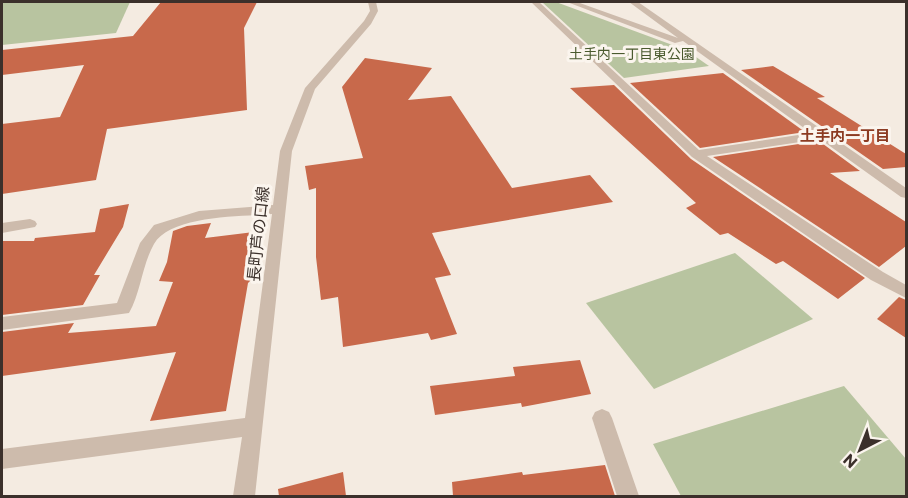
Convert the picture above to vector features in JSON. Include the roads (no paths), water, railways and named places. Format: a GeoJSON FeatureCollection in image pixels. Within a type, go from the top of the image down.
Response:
{"type":"FeatureCollection","features":[{"type":"Feature","properties":{"kind":"street","name":"長町芦の口線"},"geometry":{"type":"LineString","coordinates":[[244,496],[286,151],[310,88],[368,22],[374,11],[372,2]]}},
{"type":"Feature","properties":{"kind":"street"},"geometry":{"type":"LineString","coordinates":[[535,2],[696,154],[877,276],[906,292]]}},
{"type":"Feature","properties":{"kind":"street"},"geometry":{"type":"LineString","coordinates":[[571,2],[697,48]]}},
{"type":"Feature","properties":{"kind":"street"},"geometry":{"type":"LineString","coordinates":[[633,2],[906,194]]}},
{"type":"Feature","properties":{"kind":"street"},"geometry":{"type":"LineString","coordinates":[[638,26],[658,20]]}},
{"type":"Feature","properties":{"kind":"street"},"geometry":{"type":"LineString","coordinates":[[696,154],[821,135]]}},
{"type":"Feature","properties":{"kind":"street"},"geometry":{"type":"LineString","coordinates":[[2,323],[123,309],[147,243],[159,228],[199,216],[279,209]]}},
{"type":"Feature","properties":{"kind":"street"},"geometry":{"type":"LineString","coordinates":[[2,228],[30,224]]}},
{"type":"Feature","properties":{"kind":"street"},"geometry":{"type":"LineString","coordinates":[[602,418],[627,496]]}},
{"type":"Feature","properties":{"kind":"street"},"geometry":{"type":"LineString","coordinates":[[2,459],[254,426]]}},
{"type":"Feature","properties":{"kind":"district","name":"土手内一丁目"},"geometry":{"type":"Point","coordinates":[845,136]}},
{"type":"Feature","properties":{"kind":"park label","name":"土手内一丁目東公園"},"geometry":{"type":"Point","coordinates":[632,54]}}]}
